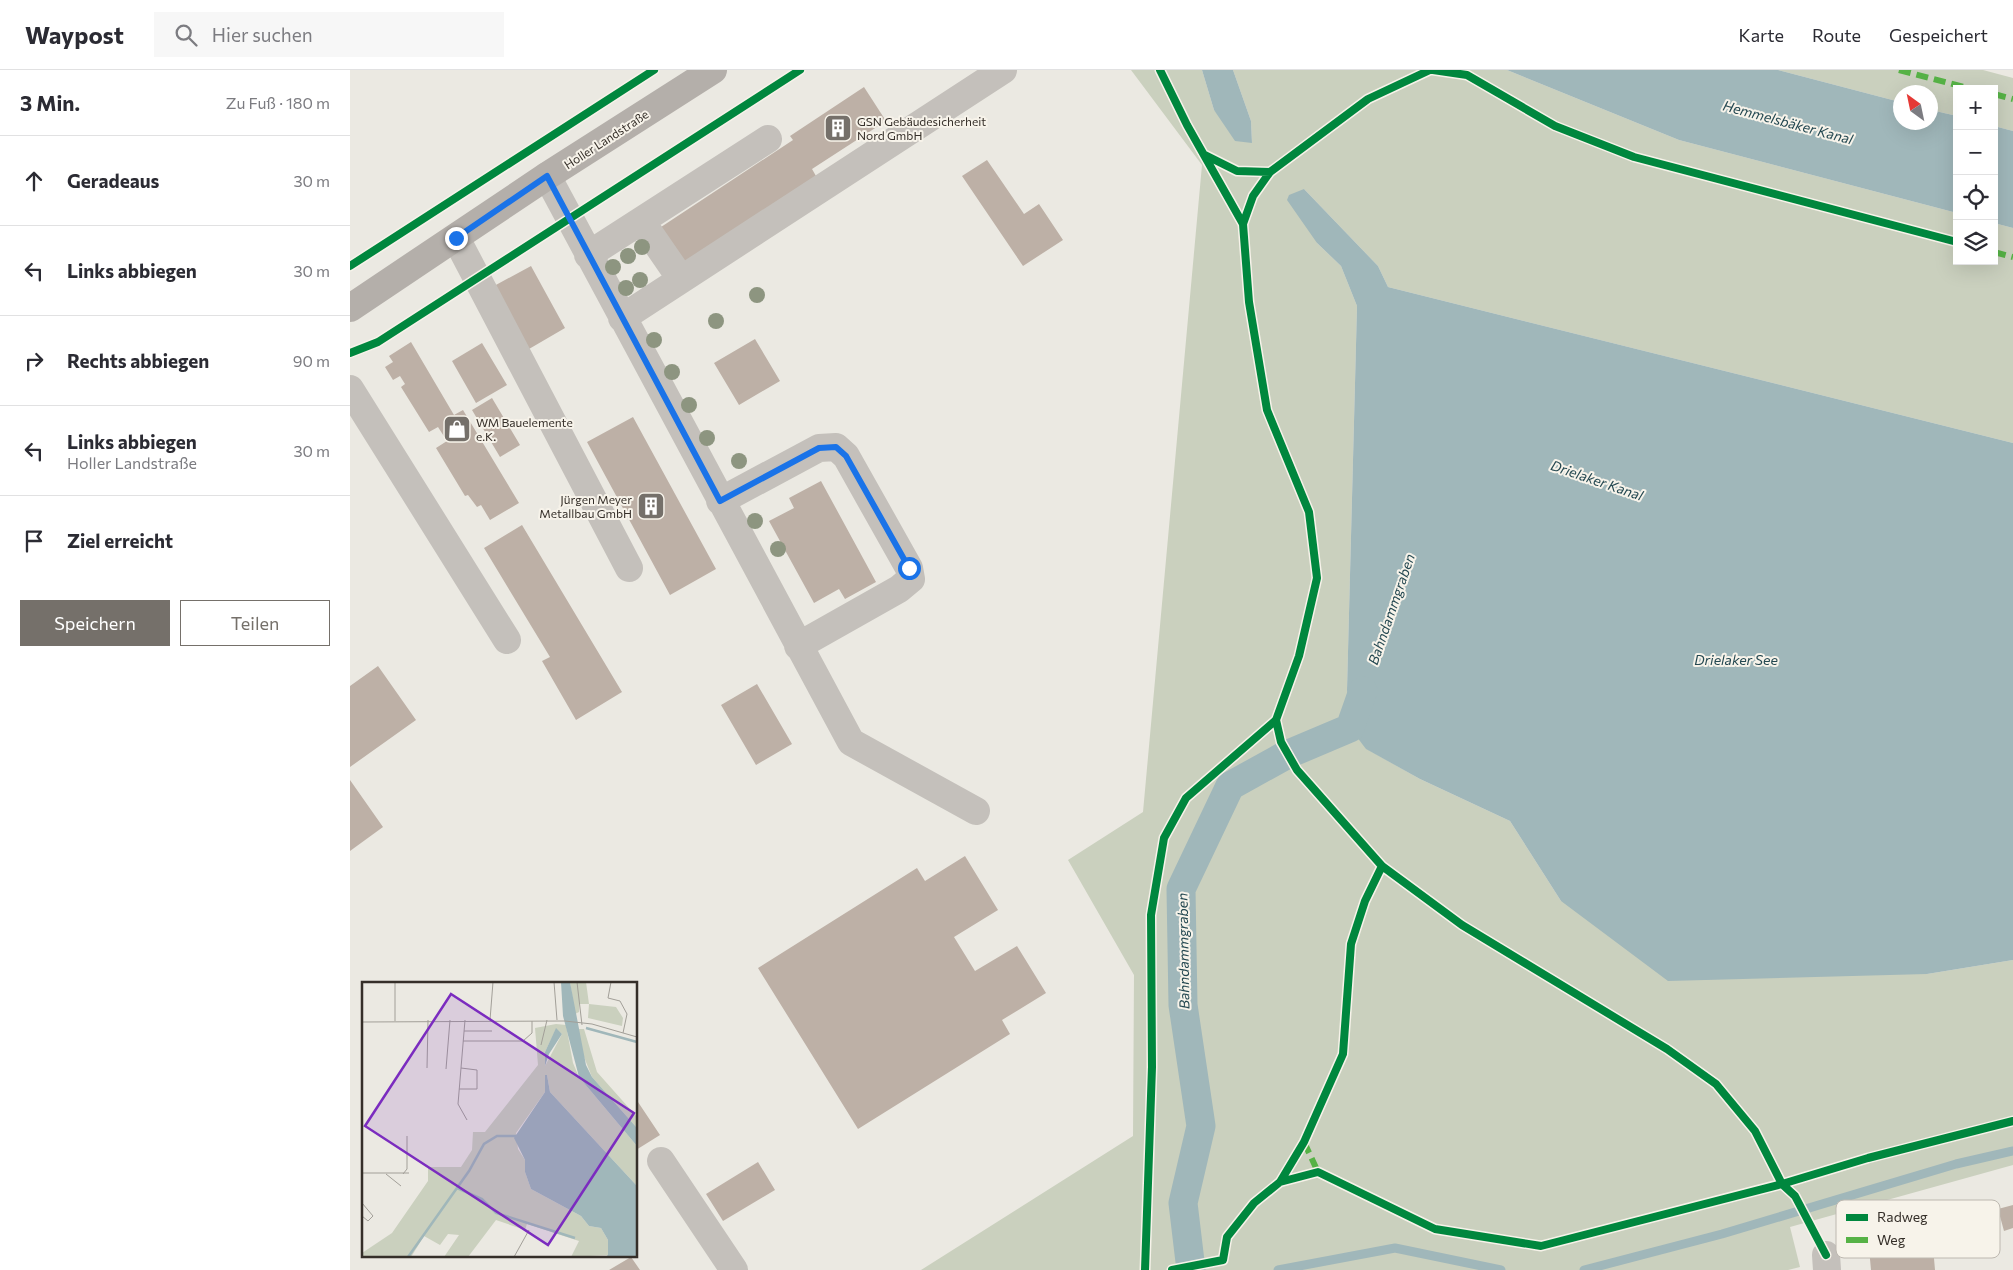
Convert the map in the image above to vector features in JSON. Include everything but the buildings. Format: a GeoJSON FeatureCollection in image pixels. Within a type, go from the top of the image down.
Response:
{"type":"FeatureCollection","features":[{"type":"Feature","properties":{"kind":"main road","name":"Holler Landstraße"},"geometry":{"type":"LineString","coordinates":[[350,308],[547,176],[709,71]]}},
{"type":"Feature","properties":{"kind":"lane"},"geometry":{"type":"LineString","coordinates":[[622,318],[1003,70]]}},
{"type":"Feature","properties":{"kind":"lane"},"geometry":{"type":"LineString","coordinates":[[588,255],[768,138]]}},
{"type":"Feature","properties":{"kind":"lane"},"geometry":{"type":"LineString","coordinates":[[547,176],[851,742],[976,811]]}},
{"type":"Feature","properties":{"kind":"lane"},"geometry":{"type":"LineString","coordinates":[[641,221],[681,279]]}},
{"type":"Feature","properties":{"kind":"lane"},"geometry":{"type":"LineString","coordinates":[[456,238],[629,568]]}},
{"type":"Feature","properties":{"kind":"lane"},"geometry":{"type":"LineString","coordinates":[[350,389],[507,640]]}},
{"type":"Feature","properties":{"kind":"lane"},"geometry":{"type":"LineString","coordinates":[[720,501],[819,448],[836,447],[846,456],[909,568],[911,579],[899,589],[798,646]]}},
{"type":"Feature","properties":{"kind":"lane"},"geometry":{"type":"LineString","coordinates":[[661,1161],[734,1270]]}},
{"type":"Feature","properties":{"kind":"green space"},"geometry":{"type":"Polygon","coordinates":[[[1131,70],[1202,70],[1214,110],[1252,143],[1251,121],[1233,70],[1507,70],[1679,140],[1953,212],[1953,265],[1998,265],[1998,224],[2013,228],[2013,443],[1388,287],[1378,266],[1304,189],[1317,243],[1341,266],[1357,306],[1347,690],[1350,728],[1367,749],[1420,779],[1510,821],[1561,901],[1927,974],[2013,960],[2013,1165],[1887,1200],[1836,1200],[1836,1214],[1790,1227],[1800,1267],[1788,1270],[921,1270],[1133,1136],[1134,975],[1068,860],[1143,812],[1202,165],[1131,70]]]}},
{"type":"Feature","properties":{"kind":"green space"},"geometry":{"type":"Polygon","coordinates":[[[1778,70],[1983,70],[2013,78],[2013,131],[1998,127],[1998,85],[1953,85],[1953,115],[1938,112],[1938,85],[1893,85],[1893,100],[1778,70]]]}},
{"type":"Feature","properties":{"kind":"water"},"geometry":{"type":"Polygon","coordinates":[[[1202,70],[1233,70],[1251,121],[1252,143],[1235,141],[1214,110],[1202,70]]]}},
{"type":"Feature","properties":{"kind":"water","name":"Hemmelsbäker Kanal"},"geometry":{"type":"Polygon","coordinates":[[[1507,70],[1778,70],[1893,100],[1893,130],[1938,130],[1938,112],[1953,115],[1953,212],[1679,140],[1507,70]]]}},
{"type":"Feature","properties":{"kind":"water"},"geometry":{"type":"Polygon","coordinates":[[[1998,127],[2013,131],[2013,228],[1998,224],[1998,127]]]}},
{"type":"Feature","properties":{"kind":"water","name":"Drielaker See"},"geometry":{"type":"Polygon","coordinates":[[[1304,189],[1378,266],[1388,287],[2013,443],[2013,960],[1927,974],[1668,981],[1561,901],[1510,821],[1420,779],[1366,749],[1350,728],[1347,690],[1357,306],[1341,266],[1317,243],[1287,200],[1289,195],[1304,189]]]}},
{"type":"Feature","properties":{"kind":"waterway","name":"Bahndammgraben"},"geometry":{"type":"LineString","coordinates":[[1191,1270],[1183,1203],[1201,1126],[1183,1005],[1181,889],[1230,786],[1286,755],[1350,728],[1363,691]]}},
{"type":"Feature","properties":{"kind":"waterway"},"geometry":{"type":"LineString","coordinates":[[1584,1270],[1722,1234],[1956,1164],[2013,1151]]}},
{"type":"Feature","properties":{"kind":"waterway"},"geometry":{"type":"LineString","coordinates":[[1278,1270],[1395,1248],[1501,1270]]}},
{"type":"Feature","properties":{"kind":"marked path"},"geometry":{"type":"LineString","coordinates":[[1899,70],[1957,85]]}},
{"type":"Feature","properties":{"kind":"marked path"},"geometry":{"type":"LineString","coordinates":[[1998,95],[2013,99]]}},
{"type":"Feature","properties":{"kind":"marked path"},"geometry":{"type":"LineString","coordinates":[[1998,253],[2013,257]]}},
{"type":"Feature","properties":{"kind":"marked path"},"geometry":{"type":"LineString","coordinates":[[1304,1142],[1318,1172]]}},
{"type":"Feature","properties":{"kind":"cycle path"},"geometry":{"type":"LineString","coordinates":[[350,266],[654,70]]}},
{"type":"Feature","properties":{"kind":"cycle path"},"geometry":{"type":"LineString","coordinates":[[350,353],[378,342],[800,70]]}},
{"type":"Feature","properties":{"kind":"cycle path"},"geometry":{"type":"LineString","coordinates":[[1145,1270],[1152,1067],[1151,915],[1164,838],[1186,798],[1276,720],[1299,656],[1317,578],[1309,512],[1267,410],[1249,302],[1243,224],[1187,125],[1160,70]]}},
{"type":"Feature","properties":{"kind":"cycle path"},"geometry":{"type":"LineString","coordinates":[[1243,224],[1253,196],[1270,172],[1368,99],[1430,70]]}},
{"type":"Feature","properties":{"kind":"cycle path"},"geometry":{"type":"LineString","coordinates":[[1433,70],[1467,75],[1555,126],[1634,157],[1953,241]]}},
{"type":"Feature","properties":{"kind":"cycle path"},"geometry":{"type":"LineString","coordinates":[[1205,155],[1237,171],[1270,172]]}},
{"type":"Feature","properties":{"kind":"cycle path"},"geometry":{"type":"LineString","coordinates":[[1276,720],[1281,742],[1297,770],[1382,866]]}},
{"type":"Feature","properties":{"kind":"cycle path"},"geometry":{"type":"LineString","coordinates":[[1172,1270],[1223,1260],[1227,1237],[1254,1203],[1280,1182],[1304,1142],[1343,1054],[1351,944],[1365,901],[1382,866],[1462,925],[1667,1049],[1716,1084],[1755,1131],[1782,1184],[1868,1158],[2013,1121]]}},
{"type":"Feature","properties":{"kind":"cycle path"},"geometry":{"type":"LineString","coordinates":[[1280,1182],[1318,1172],[1435,1229],[1541,1246],[1782,1184],[1795,1196],[1826,1255]]}},
{"type":"Feature","properties":{"kind":"place","name":"GSN Gebäudesicherheit Nord GmbH"},"geometry":{"type":"Point","coordinates":[838,128]}},
{"type":"Feature","properties":{"kind":"place","name":"WM Bauelemente e.K."},"geometry":{"type":"Point","coordinates":[457,429]}},
{"type":"Feature","properties":{"kind":"place","name":"Jürgen Meyer Metallbau GmbH"},"geometry":{"type":"Point","coordinates":[651,506]}},
{"type":"Feature","properties":{"kind":"route"},"geometry":{"type":"LineString","coordinates":[[456,238],[547,176],[720,501],[819,448],[836,447],[846,456],[909,568]]}},
{"type":"Feature","properties":{"kind":"water label","name":"Drielaker Kanal"},"geometry":{"type":"Point","coordinates":[1597,480]}}]}
